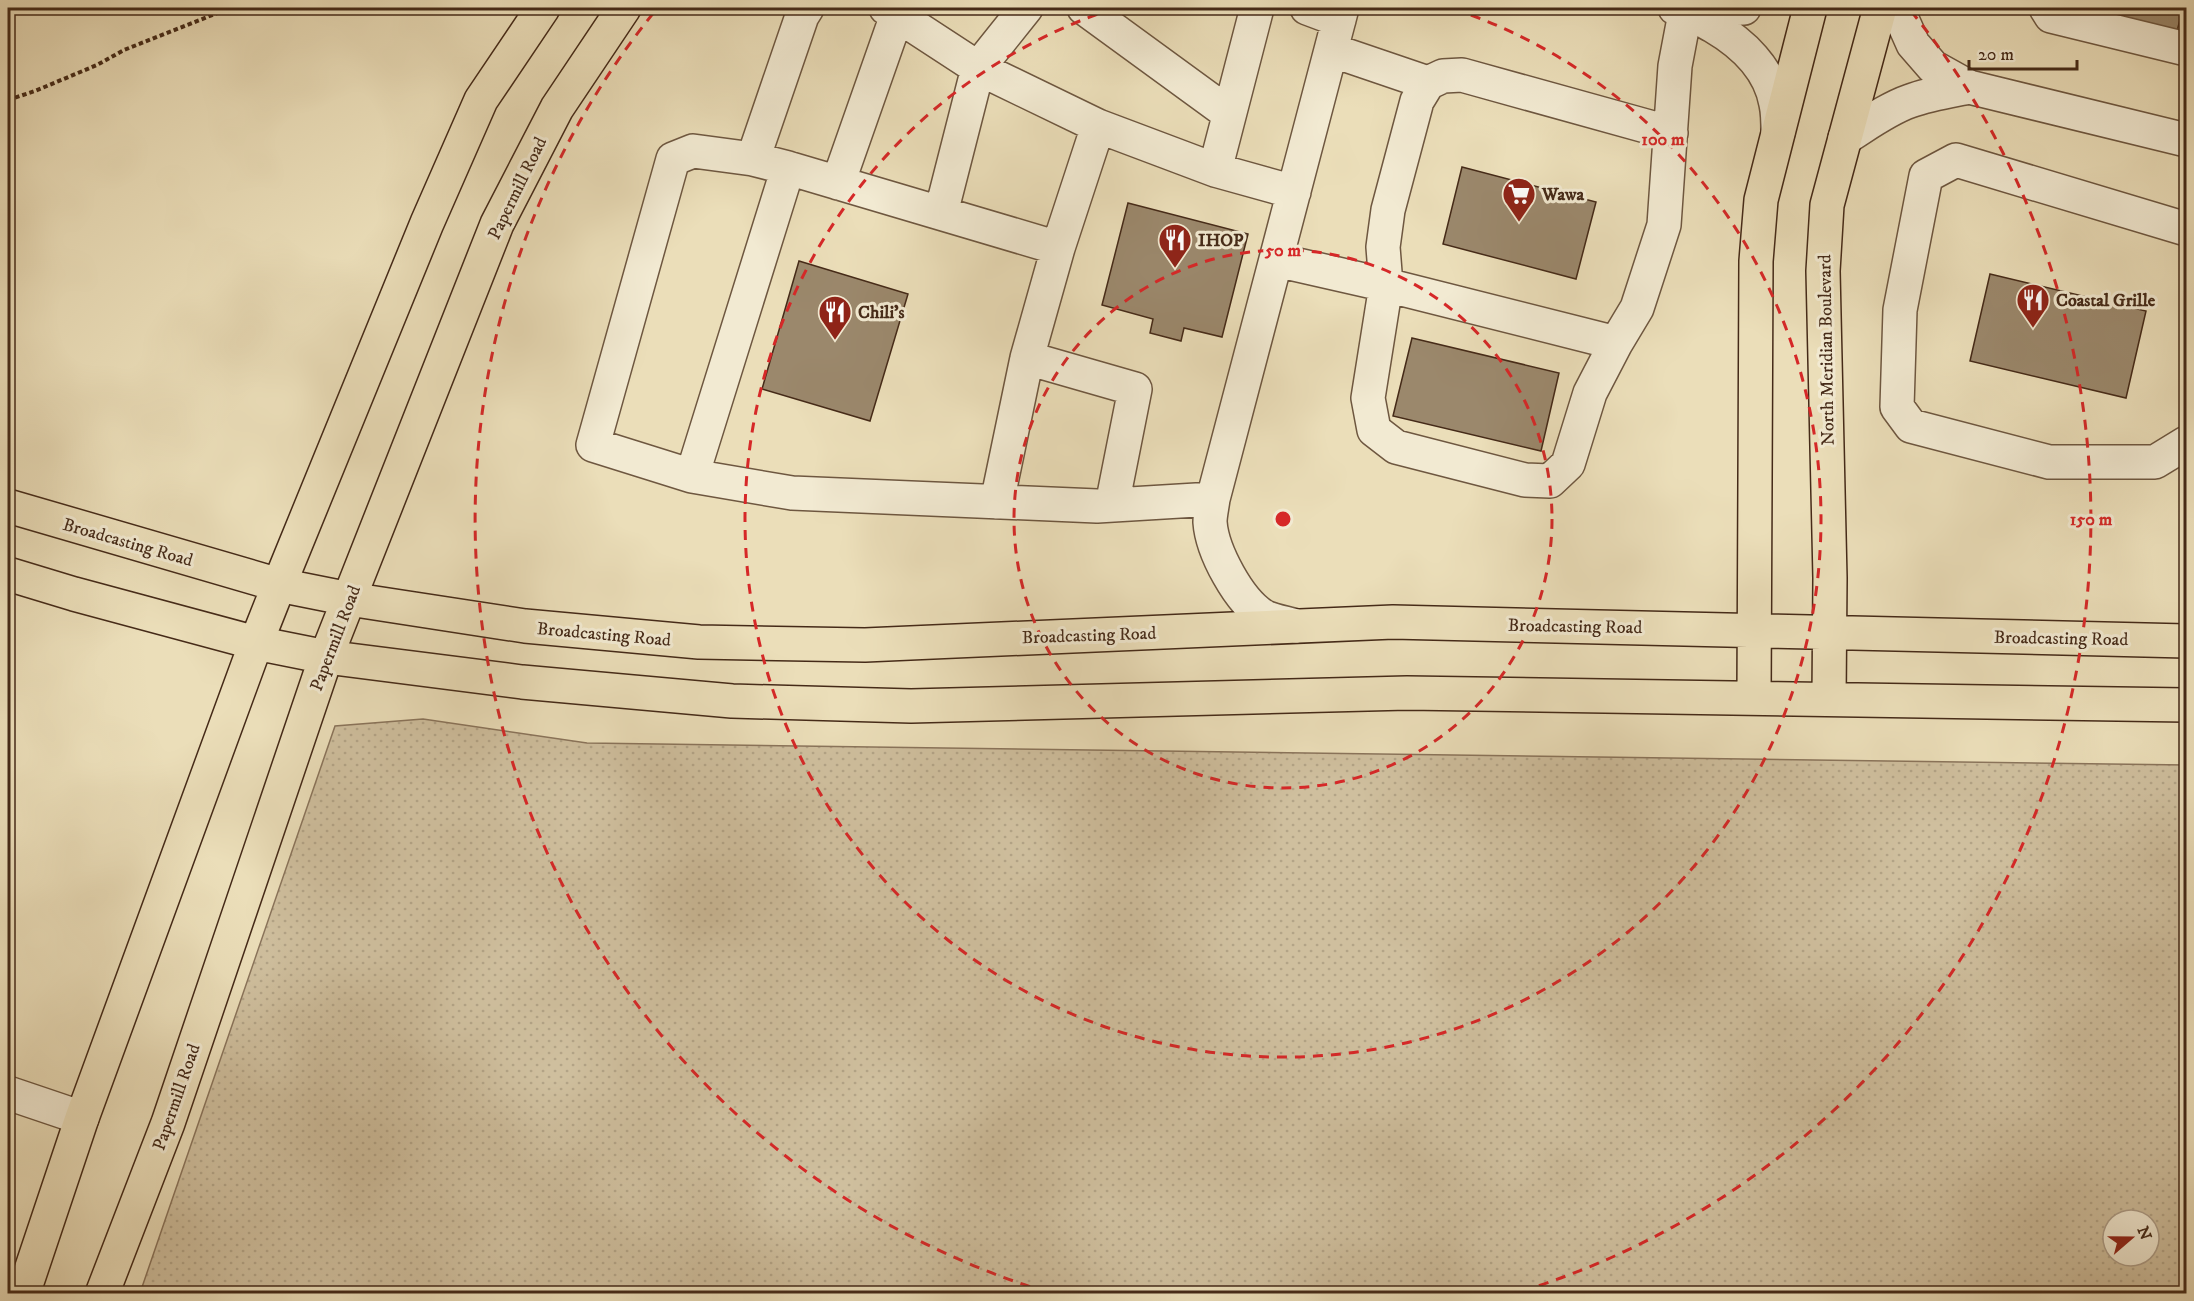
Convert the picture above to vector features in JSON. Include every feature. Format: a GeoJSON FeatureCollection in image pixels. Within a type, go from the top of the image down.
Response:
{"type":"FeatureCollection","features":[{"type":"Feature","properties":{"kind":"main road"},"geometry":{"type":"LineString","coordinates":[[24,1293],[82,1118],[279,585],[427,223],[481,100],[543,8]]}},
{"type":"Feature","properties":{"kind":"main road","name":"Papermill Road"},"geometry":{"type":"LineString","coordinates":[[102,1293],[168,1123],[326,657],[498,224],[557,108],[624,8]]}},
{"type":"Feature","properties":{"kind":"main road"},"geometry":{"type":"LineString","coordinates":[[1754,698],[1756,261],[1761,200],[1810,8]]}},
{"type":"Feature","properties":{"kind":"main road","name":"North Meridian Boulevard"},"geometry":{"type":"LineString","coordinates":[[1829,699],[1830,632],[1823,270],[1827,205],[1880,8]]}},
{"type":"Feature","properties":{"kind":"main road","name":"Broadcasting Road"},"geometry":{"type":"LineString","coordinates":[[8,506],[279,585],[349,599],[525,626],[699,642],[865,645],[1393,622],[2187,641]]}},
{"type":"Feature","properties":{"kind":"main road"},"geometry":{"type":"LineString","coordinates":[[8,574],[256,643],[326,657],[522,682],[732,701],[899,706],[1407,693],[2187,705]]}},
{"type":"Feature","properties":{"kind":"street"},"geometry":{"type":"LineString","coordinates":[[753,159],[802,16],[807,8]]}},
{"type":"Feature","properties":{"kind":"street"},"geometry":{"type":"LineString","coordinates":[[1084,8],[1228,113]]}},
{"type":"Feature","properties":{"kind":"street"},"geometry":{"type":"LineString","coordinates":[[1215,170],[1257,8]]}},
{"type":"Feature","properties":{"kind":"street"},"geometry":{"type":"LineString","coordinates":[[1307,8],[1428,83]]}},
{"type":"Feature","properties":{"kind":"street"},"geometry":{"type":"LineString","coordinates":[[1682,8],[1744,8]]}},
{"type":"Feature","properties":{"kind":"street"},"geometry":{"type":"LineString","coordinates":[[1682,8],[1733,37],[1752,56],[1768,80],[1776,103],[1778,132]]}},
{"type":"Feature","properties":{"kind":"street"},"geometry":{"type":"LineString","coordinates":[[1671,133],[1462,75],[1443,76],[1428,83],[1417,101],[1388,210],[1383,247],[1386,285],[1368,398],[1374,430],[1396,447],[1525,480],[1550,481],[1568,464],[1590,393],[1637,308],[1664,225],[1671,133],[1675,66],[1682,8]]}},
{"type":"Feature","properties":{"kind":"street"},"geometry":{"type":"LineString","coordinates":[[1897,8],[1913,44],[1933,67],[1969,87],[2187,140]]}},
{"type":"Feature","properties":{"kind":"street"},"geometry":{"type":"LineString","coordinates":[[2046,8],[2051,16],[2187,49]]}},
{"type":"Feature","properties":{"kind":"street"},"geometry":{"type":"LineString","coordinates":[[838,183],[891,11],[978,68],[1098,126],[1215,170],[1294,192]]}},
{"type":"Feature","properties":{"kind":"street"},"geometry":{"type":"LineString","coordinates":[[941,213],[978,68],[1009,14]]}},
{"type":"Feature","properties":{"kind":"street"},"geometry":{"type":"LineString","coordinates":[[1296,626],[1265,616],[1247,601],[1231,579],[1219,556],[1210,520],[1213,500],[1338,26]]}},
{"type":"Feature","properties":{"kind":"street"},"geometry":{"type":"LineString","coordinates":[[1845,138],[1908,101],[1969,87]]}},
{"type":"Feature","properties":{"kind":"street"},"geometry":{"type":"LineString","coordinates":[[997,502],[1027,358],[1058,248],[1098,126]]}},
{"type":"Feature","properties":{"kind":"street"},"geometry":{"type":"LineString","coordinates":[[1058,248],[753,159],[693,151],[673,159],[593,445],[692,476],[792,493],[1112,505],[1213,500]]}},
{"type":"Feature","properties":{"kind":"street"},"geometry":{"type":"LineString","coordinates":[[2187,229],[1956,160],[1926,176],[1900,310],[1897,407],[1911,426],[2049,462],[2155,462],[2187,443]]}},
{"type":"Feature","properties":{"kind":"street"},"geometry":{"type":"LineString","coordinates":[[692,476],[789,168]]}},
{"type":"Feature","properties":{"kind":"street"},"geometry":{"type":"LineString","coordinates":[[1276,260],[1386,285],[1616,343]]}},
{"type":"Feature","properties":{"kind":"street"},"geometry":{"type":"LineString","coordinates":[[1027,358],[1136,389],[1112,505]]}},
{"type":"Feature","properties":{"kind":"street"},"geometry":{"type":"LineString","coordinates":[[8,1093],[82,1118]]}},
{"type":"Feature","properties":{"kind":"path"},"geometry":{"type":"LineString","coordinates":[[8,100],[35,92],[97,65],[124,50],[230,8]]}},
{"type":"Feature","properties":{"kind":"shaded area"},"geometry":{"type":"Polygon","coordinates":[[[423,719],[587,743],[2186,765],[2186,1293],[140,1293],[335,726],[423,719]]]}},
{"type":"Feature","properties":{"kind":"building"},"geometry":{"type":"Polygon","coordinates":[[[2109,8],[2183,8],[2175,39],[2106,23],[2109,8]]]}},
{"type":"Feature","properties":{"kind":"building","name":"Wawa"},"geometry":{"type":"Polygon","coordinates":[[[1462,167],[1596,202],[1576,279],[1443,244],[1462,167]]]}},
{"type":"Feature","properties":{"kind":"building","name":"IHOP"},"geometry":{"type":"Polygon","coordinates":[[[1128,203],[1248,234],[1222,337],[1184,328],[1181,341],[1150,333],[1153,319],[1102,305],[1128,203]]]}},
{"type":"Feature","properties":{"kind":"building","name":"Chili's"},"geometry":{"type":"Polygon","coordinates":[[[799,261],[908,294],[870,421],[762,389],[799,261]]]}},
{"type":"Feature","properties":{"kind":"building"},"geometry":{"type":"Polygon","coordinates":[[[1990,274],[2146,311],[2126,398],[1970,361],[1990,274]]]}},
{"type":"Feature","properties":{"kind":"building"},"geometry":{"type":"Polygon","coordinates":[[[1412,338],[1559,373],[1541,451],[1393,416],[1412,338]]]}},
{"type":"Feature","properties":{"kind":"place","name":"Wawa"},"geometry":{"type":"Point","coordinates":[1519,223]}},
{"type":"Feature","properties":{"kind":"place","name":"IHOP"},"geometry":{"type":"Point","coordinates":[1175,269]}},
{"type":"Feature","properties":{"kind":"place","name":"Coastal Grille"},"geometry":{"type":"Point","coordinates":[2033,329]}},
{"type":"Feature","properties":{"kind":"place","name":"Chili's"},"geometry":{"type":"Point","coordinates":[835,341]}}]}
